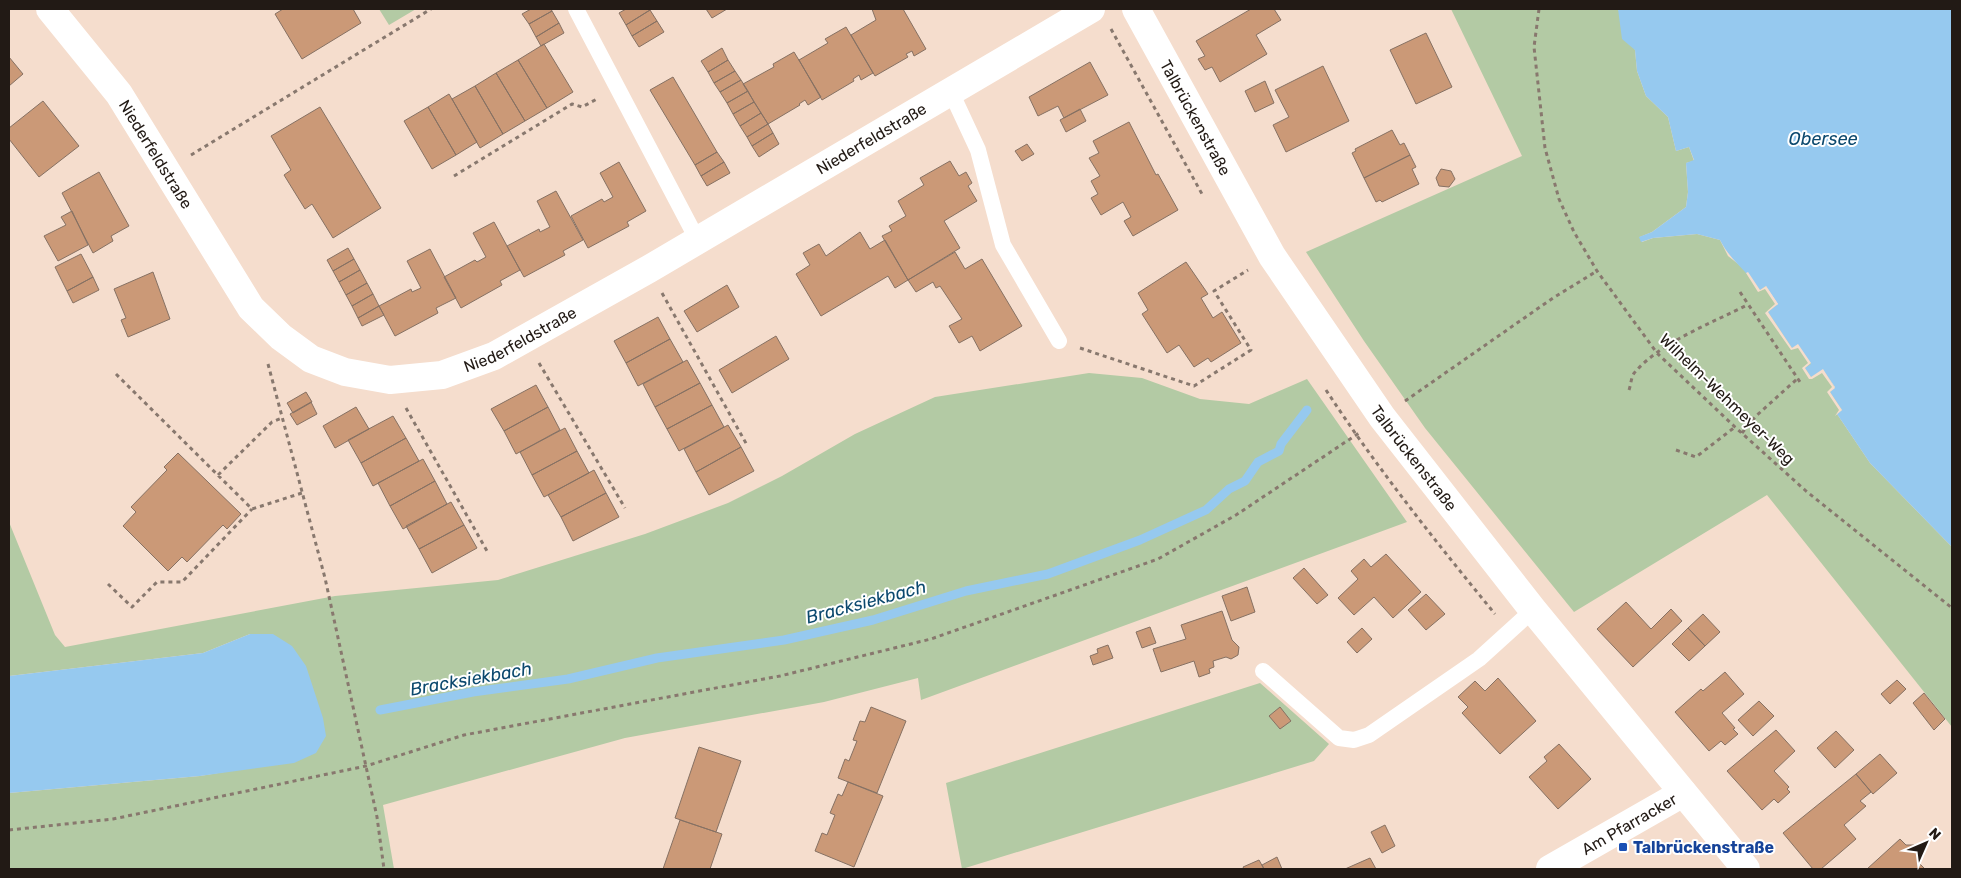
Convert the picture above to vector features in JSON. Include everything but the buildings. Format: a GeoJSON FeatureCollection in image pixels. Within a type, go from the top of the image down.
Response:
{"type":"FeatureCollection","features":[{"type":"Feature","properties":{"kind":"street","name":"Niederfeldstraße"},"geometry":{"type":"LineString","coordinates":[[50,9],[119,94],[251,308],[281,337],[311,358],[345,372],[390,380],[442,374],[494,356],[698,241],[1091,9]]}},
{"type":"Feature","properties":{"kind":"street","name":"Talbrückenstraße"},"geometry":{"type":"LineString","coordinates":[[1136,9],[1272,256],[1382,417],[1533,610],[1746,869]]}},
{"type":"Feature","properties":{"kind":"street","name":"Am Pfarracker"},"geometry":{"type":"LineString","coordinates":[[1550,869],[1683,793]]}},
{"type":"Feature","properties":{"kind":"lane"},"geometry":{"type":"LineString","coordinates":[[576,9],[698,241]]}},
{"type":"Feature","properties":{"kind":"lane"},"geometry":{"type":"LineString","coordinates":[[951,92],[978,150],[1003,245],[1060,341]]}},
{"type":"Feature","properties":{"kind":"lane"},"geometry":{"type":"LineString","coordinates":[[1263,671],[1339,738],[1354,740],[1369,735],[1479,659],[1533,610]]}},
{"type":"Feature","properties":{"kind":"path"},"geometry":{"type":"LineString","coordinates":[[167,169],[430,9]]}},
{"type":"Feature","properties":{"kind":"path","name":"Wilhelm-Wehmeyer-Weg"},"geometry":{"type":"LineString","coordinates":[[1538,9],[1534,47],[1545,148],[1558,199],[1574,232],[1597,271],[1657,353],[1806,491],[1952,608]]}},
{"type":"Feature","properties":{"kind":"path"},"geometry":{"type":"LineString","coordinates":[[454,176],[572,104],[582,107],[617,88]]}},
{"type":"Feature","properties":{"kind":"path"},"geometry":{"type":"LineString","coordinates":[[649,269],[747,445]]}},
{"type":"Feature","properties":{"kind":"path"},"geometry":{"type":"LineString","coordinates":[[1060,341],[1194,386],[1251,350],[1214,291],[1248,269]]}},
{"type":"Feature","properties":{"kind":"path"},"geometry":{"type":"LineString","coordinates":[[9,830],[113,819],[366,766],[464,735],[780,676],[940,635],[1158,559],[1236,515],[1382,417],[1553,298],[1597,271]]}},
{"type":"Feature","properties":{"kind":"path"},"geometry":{"type":"LineString","coordinates":[[1740,292],[1798,381],[1756,416],[1742,433]]}},
{"type":"Feature","properties":{"kind":"path"},"geometry":{"type":"LineString","coordinates":[[1629,390],[1633,373],[1657,353],[1690,333],[1747,305]]}},
{"type":"Feature","properties":{"kind":"path"},"geometry":{"type":"LineString","coordinates":[[281,337],[267,362],[325,578],[377,816],[384,869]]}},
{"type":"Feature","properties":{"kind":"path"},"geometry":{"type":"LineString","coordinates":[[525,338],[625,508]]}},
{"type":"Feature","properties":{"kind":"path"},"geometry":{"type":"LineString","coordinates":[[116,374],[252,509]]}},
{"type":"Feature","properties":{"kind":"path"},"geometry":{"type":"LineString","coordinates":[[390,380],[487,551]]}},
{"type":"Feature","properties":{"kind":"path"},"geometry":{"type":"LineString","coordinates":[[218,475],[272,422],[282,418]]}},
{"type":"Feature","properties":{"kind":"path"},"geometry":{"type":"LineString","coordinates":[[1676,450],[1696,457],[1735,427]]}},
{"type":"Feature","properties":{"kind":"path"},"geometry":{"type":"LineString","coordinates":[[108,584],[132,607],[157,582],[182,582],[252,509],[302,493]]}},
{"type":"Feature","properties":{"kind":"green space"},"geometry":{"type":"Polygon","coordinates":[[[379,9],[416,9],[389,25],[379,9]]]}},
{"type":"Feature","properties":{"kind":"green space"},"geometry":{"type":"Polygon","coordinates":[[[1451,9],[1618,9],[1635,50],[1637,71],[1646,96],[1668,117],[1676,151],[1689,147],[1694,161],[1686,163],[1688,192],[1686,207],[1652,232],[1640,237],[1642,242],[1653,238],[1697,234],[1720,240],[1728,256],[1766,286],[1798,344],[1823,369],[1835,388],[1842,410],[1837,414],[1870,463],[1952,547],[1952,727],[1767,495],[1574,612],[1425,428],[1364,341],[1306,252],[1522,156],[1451,9]]]}},
{"type":"Feature","properties":{"kind":"green space"},"geometry":{"type":"Polygon","coordinates":[[[1089,373],[1142,378],[1200,399],[1249,404],[1307,379],[1407,522],[921,700],[918,678],[824,702],[625,738],[383,805],[394,869],[9,869],[9,793],[200,776],[242,769],[250,634],[203,653],[9,676],[9,522],[55,635],[65,647],[335,596],[498,580],[645,534],[728,503],[782,476],[855,434],[935,397],[1089,373]]]}},
{"type":"Feature","properties":{"kind":"green space"},"geometry":{"type":"Polygon","coordinates":[[[1260,683],[1329,744],[1314,761],[962,869],[946,783],[1260,683]]]}},
{"type":"Feature","properties":{"kind":"water","name":"Obersee"},"geometry":{"type":"Polygon","coordinates":[[[1618,9],[1952,9],[1952,547],[1870,463],[1837,414],[1842,410],[1830,392],[1835,387],[1823,370],[1811,377],[1805,368],[1811,364],[1798,345],[1792,348],[1768,312],[1778,304],[1766,286],[1760,290],[1729,254],[1720,240],[1697,234],[1653,238],[1641,242],[1639,237],[1652,232],[1686,207],[1688,192],[1686,163],[1694,160],[1689,147],[1676,151],[1668,117],[1646,96],[1637,71],[1635,50],[1622,39],[1618,9]]]}},
{"type":"Feature","properties":{"kind":"water"},"geometry":{"type":"Polygon","coordinates":[[[250,634],[273,634],[292,646],[306,666],[323,718],[326,736],[316,753],[294,763],[200,776],[9,793],[9,676],[203,653],[250,634]]]}},
{"type":"Feature","properties":{"kind":"pier"},"geometry":{"type":"Polygon","coordinates":[[[1748,272],[1760,290],[1766,286],[1778,304],[1768,312],[1792,348],[1798,344],[1811,363],[1805,368],[1811,377],[1823,369],[1835,388],[1830,392],[1842,410],[1835,416],[1839,410],[1827,392],[1832,387],[1822,373],[1809,379],[1802,368],[1808,363],[1798,348],[1791,350],[1765,313],[1775,304],[1765,289],[1758,292],[1746,273],[1748,272]]]}},
{"type":"Feature","properties":{"kind":"waterway","name":"Bracksiekbach"},"geometry":{"type":"LineString","coordinates":[[380,710],[473,692],[568,679],[657,658],[784,640],[873,620],[966,591],[1048,574],[1140,540],[1206,510],[1229,489],[1245,481],[1258,462],[1279,451],[1281,444],[1307,410]]}},
{"type":"Feature","properties":{"kind":"place","name":"Talbrückenstraße"},"geometry":{"type":"Point","coordinates":[1623,847]}}]}
